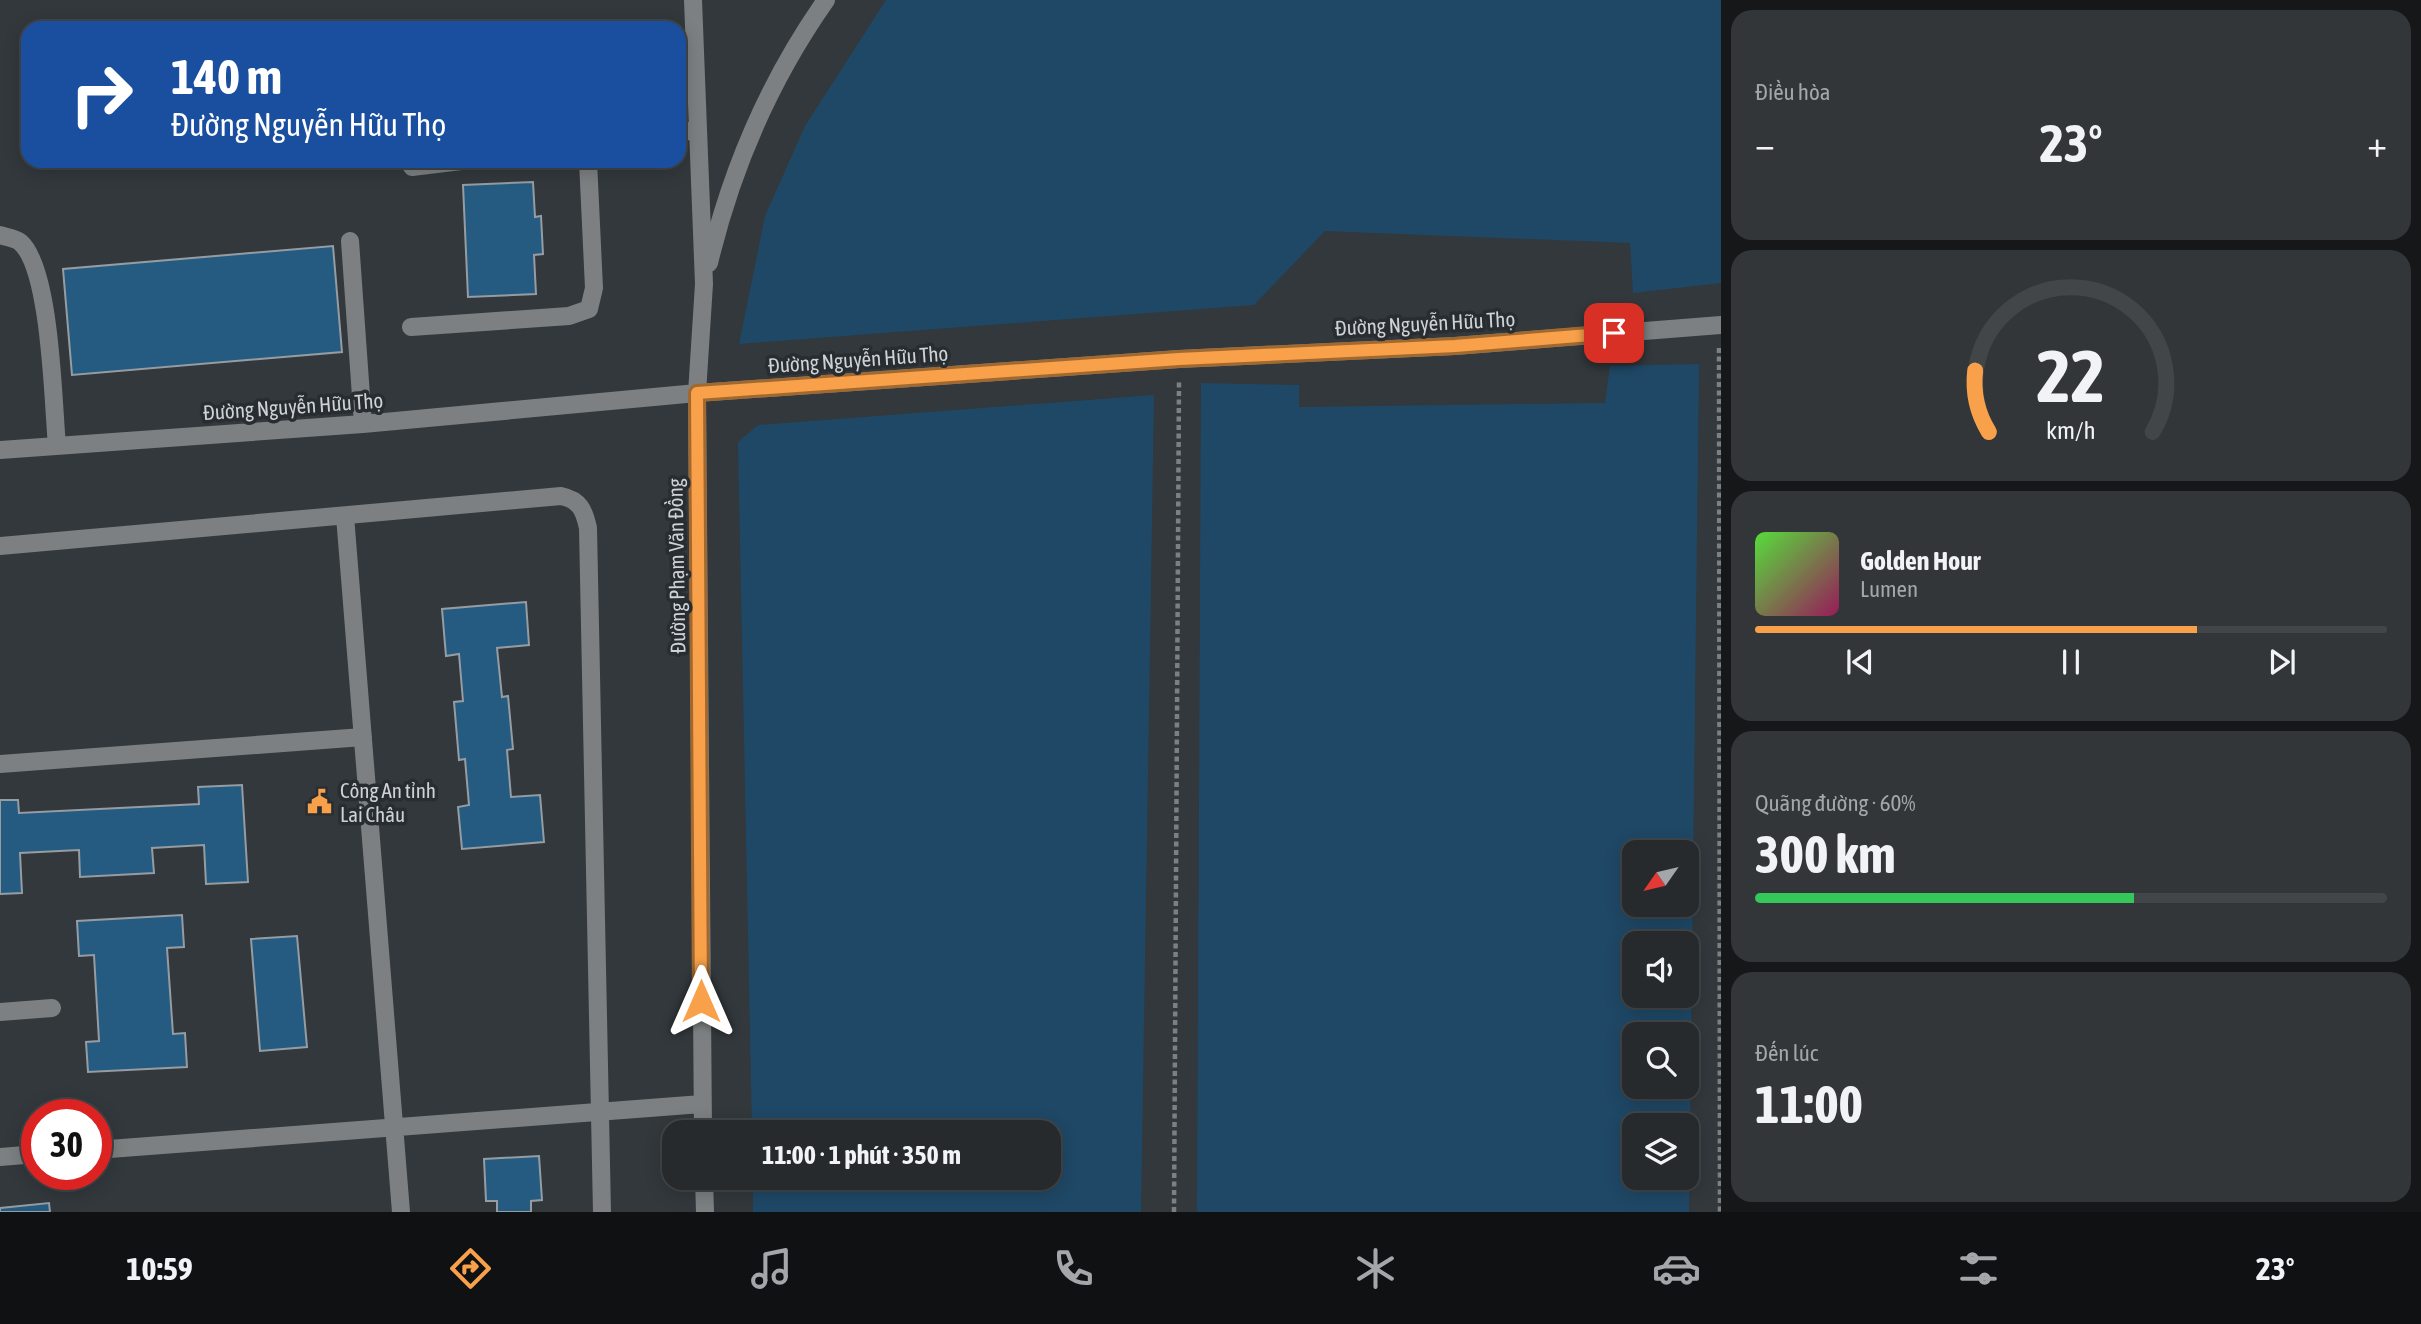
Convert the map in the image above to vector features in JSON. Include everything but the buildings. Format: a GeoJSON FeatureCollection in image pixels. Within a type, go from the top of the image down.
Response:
{"type":"FeatureCollection","features":[{"type":"Feature","properties":{"kind":"street","name":"Đường Phạm Văn Đồng"},"geometry":{"type":"LineString","coordinates":[[693,0],[704,284],[697,393],[703,1120]]}},
{"type":"Feature","properties":{"kind":"street"},"geometry":{"type":"LineString","coordinates":[[704,284],[724,201],[755,121],[795,45],[826,0]]}},
{"type":"Feature","properties":{"kind":"street"},"geometry":{"type":"LineString","coordinates":[[686,131],[698,130]]}},
{"type":"Feature","properties":{"kind":"street"},"geometry":{"type":"LineString","coordinates":[[411,327],[569,316],[589,309],[594,288],[588,168]]}},
{"type":"Feature","properties":{"kind":"street"},"geometry":{"type":"LineString","coordinates":[[0,235],[20,242],[39,279],[46,316],[57,446]]}},
{"type":"Feature","properties":{"kind":"street"},"geometry":{"type":"LineString","coordinates":[[350,240],[363,424]]}},
{"type":"Feature","properties":{"kind":"street","name":"Đường Nguyễn Hữu Thọ"},"geometry":{"type":"LineString","coordinates":[[0,450],[363,424],[697,393],[1179,359],[1455,346],[1720,325]]}},
{"type":"Feature","properties":{"kind":"street"},"geometry":{"type":"LineString","coordinates":[[0,546],[561,496],[574,499],[585,514],[588,542],[602,1212]]}},
{"type":"Feature","properties":{"kind":"street"},"geometry":{"type":"LineString","coordinates":[[345,516],[401,1212]]}},
{"type":"Feature","properties":{"kind":"street"},"geometry":{"type":"LineString","coordinates":[[0,764],[363,737]]}},
{"type":"Feature","properties":{"kind":"street"},"geometry":{"type":"LineString","coordinates":[[0,1012],[52,1008]]}},
{"type":"Feature","properties":{"kind":"street"},"geometry":{"type":"LineString","coordinates":[[112,1149],[702,1104]]}},
{"type":"Feature","properties":{"kind":"street"},"geometry":{"type":"LineString","coordinates":[[0,1157],[21,1155]]}},
{"type":"Feature","properties":{"kind":"street"},"geometry":{"type":"LineString","coordinates":[[704,1190],[705,1212]]}},
{"type":"Feature","properties":{"kind":"path"},"geometry":{"type":"LineString","coordinates":[[1720,325],[1720,1212]]}},
{"type":"Feature","properties":{"kind":"path"},"geometry":{"type":"LineString","coordinates":[[1174,1212],[1179,359]]}},
{"type":"Feature","properties":{"kind":"shaded area"},"geometry":{"type":"Polygon","coordinates":[[[886,0],[1721,0],[1721,283],[1633,293],[1630,243],[1325,231],[1254,305],[739,344],[765,216],[805,126],[886,0]]]}},
{"type":"Feature","properties":{"kind":"shaded area"},"geometry":{"type":"Polygon","coordinates":[[[1699,364],[1693,840],[1622,840],[1622,917],[1692,917],[1692,931],[1622,931],[1622,1008],[1691,1008],[1691,1022],[1622,1022],[1622,1099],[1690,1099],[1690,1113],[1622,1113],[1622,1190],[1689,1190],[1689,1212],[1197,1212],[1201,383],[1299,385],[1299,407],[1605,403],[1610,366],[1699,364]]]}},
{"type":"Feature","properties":{"kind":"shaded area"},"geometry":{"type":"Polygon","coordinates":[[[1154,395],[1141,1212],[753,1212],[753,1190],[1061,1190],[1061,1120],[752,1120],[738,442],[758,425],[1154,395]]]}},
{"type":"Feature","properties":{"kind":"place","name":"Công An tỉnh Lai Châu"},"geometry":{"type":"Point","coordinates":[320,802]}},
{"type":"Feature","properties":{"kind":"route"},"geometry":{"type":"LineString","coordinates":[[701,1001],[697,393],[1179,359],[1455,346],[1614,333]]}}]}
